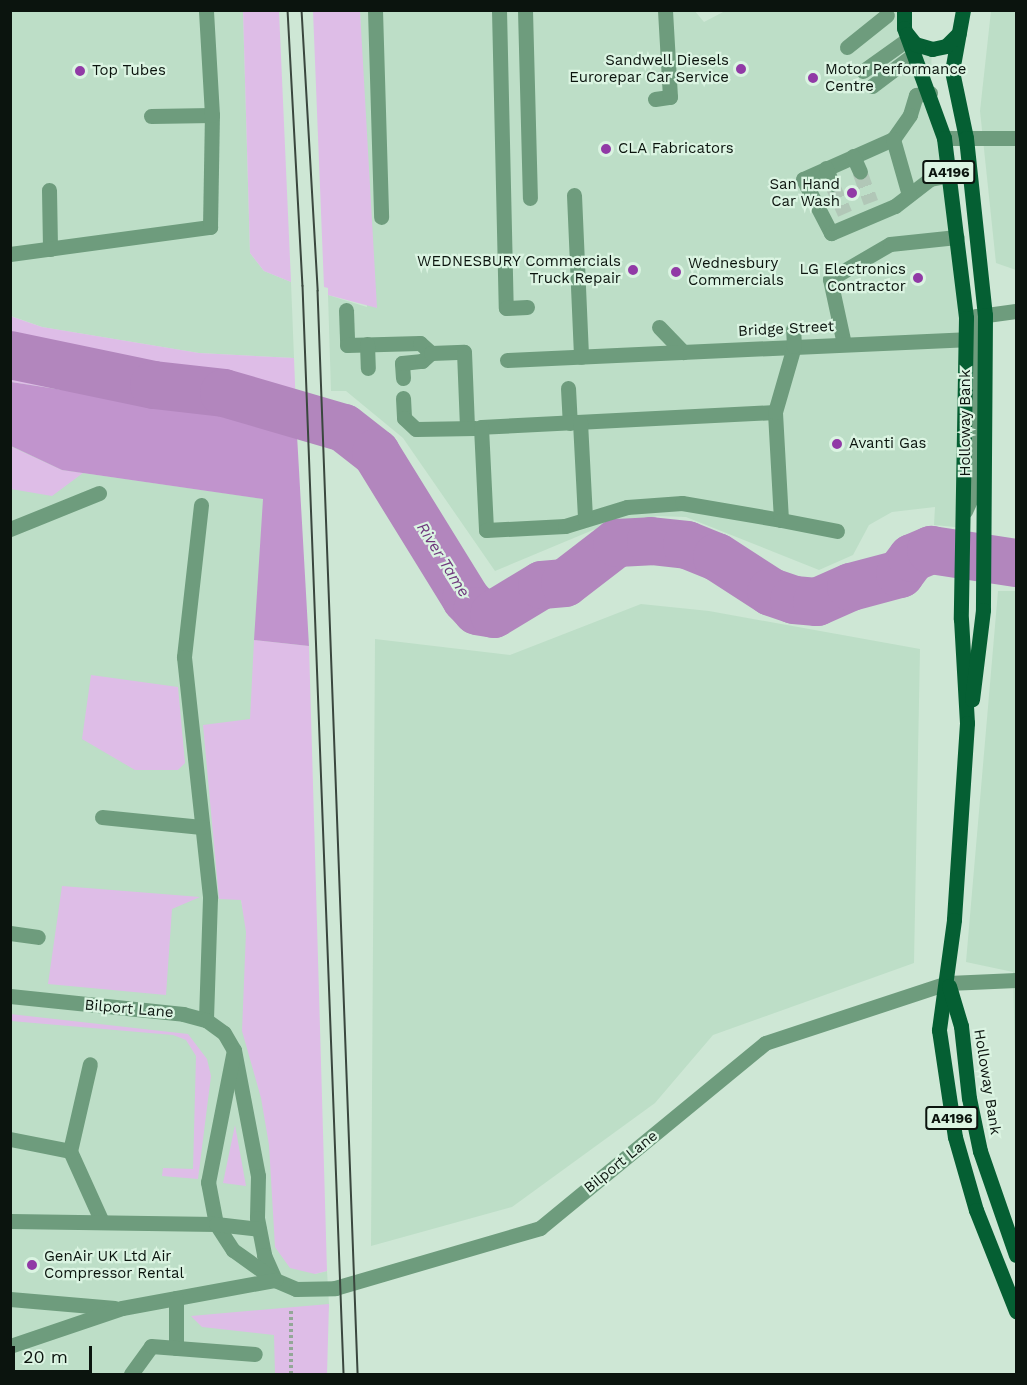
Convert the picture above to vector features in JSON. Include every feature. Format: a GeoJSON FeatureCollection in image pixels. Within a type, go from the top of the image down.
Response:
{"type":"FeatureCollection","features":[{"type":"Feature","properties":{"kind":"main road","name":"A4196"},"geometry":{"type":"LineString","coordinates":[[904,10],[906,33],[923,94],[944,138],[957,237],[975,316]]}},
{"type":"Feature","properties":{"kind":"main road","name":"A4196"},"geometry":{"type":"LineString","coordinates":[[962,13],[952,71],[966,138],[975,316]]}},
{"type":"Feature","properties":{"kind":"main road"},"geometry":{"type":"LineString","coordinates":[[906,33],[915,44],[932,49],[946,46],[958,33]]}},
{"type":"Feature","properties":{"kind":"main road","name":"Holloway Bank"},"geometry":{"type":"LineString","coordinates":[[968,723],[961,619],[965,528],[966,339],[975,316]]}},
{"type":"Feature","properties":{"kind":"main road","name":"Holloway Bank"},"geometry":{"type":"LineString","coordinates":[[975,316],[984,531],[983,610],[980,659],[968,723],[948,983],[939,1030],[945,1083],[955,1137],[991,1249],[1017,1311]]}},
{"type":"Feature","properties":{"kind":"main road","name":"Holloway Bank"},"geometry":{"type":"LineString","coordinates":[[948,983],[961,1026],[969,1098],[980,1151],[1015,1246]]}},
{"type":"Feature","properties":{"kind":"street"},"geometry":{"type":"LineString","coordinates":[[10,254],[210,227],[212,115],[206,10]]}},
{"type":"Feature","properties":{"kind":"street"},"geometry":{"type":"LineString","coordinates":[[375,10],[381,217]]}},
{"type":"Feature","properties":{"kind":"street"},"geometry":{"type":"LineString","coordinates":[[498,10],[497,164],[506,308],[527,307]]}},
{"type":"Feature","properties":{"kind":"street"},"geometry":{"type":"LineString","coordinates":[[525,10],[530,198]]}},
{"type":"Feature","properties":{"kind":"street"},"geometry":{"type":"LineString","coordinates":[[655,99],[670,97],[661,67],[665,10]]}},
{"type":"Feature","properties":{"kind":"street"},"geometry":{"type":"LineString","coordinates":[[847,47],[884,13],[906,33],[863,71]]}},
{"type":"Feature","properties":{"kind":"street"},"geometry":{"type":"LineString","coordinates":[[872,86],[913,55]]}},
{"type":"Feature","properties":{"kind":"street"},"geometry":{"type":"LineString","coordinates":[[923,94],[893,139],[803,178],[831,233],[847,219],[909,195],[930,179],[950,176]]}},
{"type":"Feature","properties":{"kind":"street"},"geometry":{"type":"LineString","coordinates":[[152,116],[212,115]]}},
{"type":"Feature","properties":{"kind":"street"},"geometry":{"type":"LineString","coordinates":[[944,138],[1017,138]]}},
{"type":"Feature","properties":{"kind":"street"},"geometry":{"type":"LineString","coordinates":[[893,139],[909,195]]}},
{"type":"Feature","properties":{"kind":"street"},"geometry":{"type":"LineString","coordinates":[[853,156],[860,172]]}},
{"type":"Feature","properties":{"kind":"street"},"geometry":{"type":"LineString","coordinates":[[826,168],[832,184]]}},
{"type":"Feature","properties":{"kind":"street"},"geometry":{"type":"LineString","coordinates":[[49,190],[50,249]]}},
{"type":"Feature","properties":{"kind":"street"},"geometry":{"type":"LineString","coordinates":[[573,195],[581,357]]}},
{"type":"Feature","properties":{"kind":"street"},"geometry":{"type":"LineString","coordinates":[[844,344],[830,279],[890,244],[957,237]]}},
{"type":"Feature","properties":{"kind":"street"},"geometry":{"type":"LineString","coordinates":[[860,262],[869,275]]}},
{"type":"Feature","properties":{"kind":"street"},"geometry":{"type":"LineString","coordinates":[[346,310],[347,345],[420,343],[431,353]]}},
{"type":"Feature","properties":{"kind":"street"},"geometry":{"type":"LineString","coordinates":[[965,511],[973,494],[975,316],[1017,311]]}},
{"type":"Feature","properties":{"kind":"street"},"geometry":{"type":"LineString","coordinates":[[659,327],[683,352]]}},
{"type":"Feature","properties":{"kind":"street"},"geometry":{"type":"LineString","coordinates":[[781,520],[775,412],[794,346],[793,329]]}},
{"type":"Feature","properties":{"kind":"street","name":"Bridge Street"},"geometry":{"type":"LineString","coordinates":[[507,360],[966,339]]}},
{"type":"Feature","properties":{"kind":"street"},"geometry":{"type":"LineString","coordinates":[[367,344],[368,368]]}},
{"type":"Feature","properties":{"kind":"street"},"geometry":{"type":"LineString","coordinates":[[403,378],[402,363],[422,361],[431,353],[464,352],[486,530],[565,526],[627,507],[682,503],[837,531]]}},
{"type":"Feature","properties":{"kind":"street"},"geometry":{"type":"LineString","coordinates":[[568,388],[575,423],[585,519]]}},
{"type":"Feature","properties":{"kind":"street"},"geometry":{"type":"LineString","coordinates":[[403,398],[404,418],[416,429],[775,412]]}},
{"type":"Feature","properties":{"kind":"street"},"geometry":{"type":"LineString","coordinates":[[10,529],[99,493]]}},
{"type":"Feature","properties":{"kind":"street"},"geometry":{"type":"LineString","coordinates":[[201,505],[184,657],[210,898],[206,1020]]}},
{"type":"Feature","properties":{"kind":"street"},"geometry":{"type":"LineString","coordinates":[[102,817],[202,827]]}},
{"type":"Feature","properties":{"kind":"street"},"geometry":{"type":"LineString","coordinates":[[10,933],[38,937]]}},
{"type":"Feature","properties":{"kind":"street","name":"Bilport Lane"},"geometry":{"type":"LineString","coordinates":[[234,1050],[208,1182],[216,1224],[233,1250],[275,1280],[290,1287],[336,1288],[540,1228],[765,1043],[948,983],[1017,980]]}},
{"type":"Feature","properties":{"kind":"street","name":"Bilport Lane"},"geometry":{"type":"LineString","coordinates":[[10,996],[183,1014],[206,1020],[224,1033],[234,1050],[258,1176],[259,1229],[275,1280]]}},
{"type":"Feature","properties":{"kind":"street"},"geometry":{"type":"LineString","coordinates":[[90,1064],[70,1151],[102,1222]]}},
{"type":"Feature","properties":{"kind":"street"},"geometry":{"type":"LineString","coordinates":[[10,1139],[70,1151]]}},
{"type":"Feature","properties":{"kind":"street"},"geometry":{"type":"LineString","coordinates":[[10,1221],[216,1224],[259,1229]]}},
{"type":"Feature","properties":{"kind":"street"},"geometry":{"type":"LineString","coordinates":[[991,1249],[1015,1246]]}},
{"type":"Feature","properties":{"kind":"street"},"geometry":{"type":"LineString","coordinates":[[10,1346],[122,1308],[275,1280]]}},
{"type":"Feature","properties":{"kind":"street"},"geometry":{"type":"LineString","coordinates":[[176,1298],[176,1348]]}},
{"type":"Feature","properties":{"kind":"street"},"geometry":{"type":"LineString","coordinates":[[10,1299],[122,1308]]}},
{"type":"Feature","properties":{"kind":"street"},"geometry":{"type":"LineString","coordinates":[[131,1374],[151,1346],[255,1354]]}},
{"type":"Feature","properties":{"kind":"path"},"geometry":{"type":"LineString","coordinates":[[290,1287],[291,1374]]}},
{"type":"Feature","properties":{"kind":"shaded area"},"geometry":{"type":"Polygon","coordinates":[[[694,10],[704,22],[725,11],[904,11],[903,23],[932,49],[930,93],[966,318],[965,528],[934,525],[935,507],[892,512],[869,525],[853,555],[819,570],[686,517],[657,516],[593,530],[495,571],[403,438],[346,391],[331,391],[328,295],[367,307],[360,11],[694,10]]]}},
{"type":"Feature","properties":{"kind":"shaded area"},"geometry":{"type":"Polygon","coordinates":[[[11,11],[243,11],[250,253],[264,271],[291,282],[294,358],[199,353],[42,327],[11,316],[11,11]]]}},
{"type":"Feature","properties":{"kind":"shaded area"},"geometry":{"type":"Polygon","coordinates":[[[243,11],[279,11],[291,282],[264,271],[250,253],[243,11]]]}},
{"type":"Feature","properties":{"kind":"shaded area"},"geometry":{"type":"Polygon","coordinates":[[[313,11],[360,11],[377,308],[328,295],[328,288],[324,287],[313,11]]]}},
{"type":"Feature","properties":{"kind":"shaded area"},"geometry":{"type":"Polygon","coordinates":[[[991,11],[1016,11],[1016,270],[996,263],[980,111],[991,11]]]}},
{"type":"Feature","properties":{"kind":"shaded area"},"geometry":{"type":"Polygon","coordinates":[[[10,316],[42,327],[199,353],[294,358],[297,435],[194,410],[11,382],[10,316]]]}},
{"type":"Feature","properties":{"kind":"shaded area"},"geometry":{"type":"Polygon","coordinates":[[[11,382],[194,410],[297,435],[309,646],[254,640],[263,499],[62,470],[11,446],[11,382]]]}},
{"type":"Feature","properties":{"kind":"shaded area"},"geometry":{"type":"Polygon","coordinates":[[[10,446],[62,470],[83,473],[52,496],[11,489],[10,446]]]}},
{"type":"Feature","properties":{"kind":"shaded area"},"geometry":{"type":"Polygon","coordinates":[[[11,446],[62,470],[264,499],[241,900],[315,1274],[327,1271],[329,1304],[321,1374],[11,1374],[11,446]]]}},
{"type":"Feature","properties":{"kind":"shaded area"},"geometry":{"type":"Polygon","coordinates":[[[998,591],[1016,591],[1016,1098],[1013,972],[966,962],[998,591]]]}},
{"type":"Feature","properties":{"kind":"shaded area"},"geometry":{"type":"Polygon","coordinates":[[[641,604],[709,611],[920,649],[914,963],[713,1035],[655,1103],[512,1207],[371,1246],[375,639],[510,655],[641,604]]]}},
{"type":"Feature","properties":{"kind":"shaded area"},"geometry":{"type":"Polygon","coordinates":[[[254,640],[309,646],[327,1271],[315,1274],[290,1268],[275,1247],[269,1145],[261,1098],[242,1031],[246,932],[241,900],[219,899],[203,725],[250,719],[254,640]]]}},
{"type":"Feature","properties":{"kind":"shaded area"},"geometry":{"type":"Polygon","coordinates":[[[91,675],[178,687],[185,763],[178,770],[135,770],[82,739],[91,675]]]}},
{"type":"Feature","properties":{"kind":"shaded area"},"geometry":{"type":"Polygon","coordinates":[[[62,886],[200,897],[172,909],[166,995],[48,984],[62,886]]]}},
{"type":"Feature","properties":{"kind":"shaded area"},"geometry":{"type":"Polygon","coordinates":[[[10,1014],[188,1034],[207,1059],[211,1076],[198,1179],[162,1176],[163,1168],[193,1169],[196,1056],[186,1040],[173,1035],[11,1021],[10,1014]]]}},
{"type":"Feature","properties":{"kind":"shaded area"},"geometry":{"type":"Polygon","coordinates":[[[235,1125],[246,1186],[223,1183],[235,1125]]]}},
{"type":"Feature","properties":{"kind":"shaded area"},"geometry":{"type":"Polygon","coordinates":[[[329,1304],[327,1374],[275,1374],[274,1335],[202,1327],[191,1316],[329,1304]]]}},
{"type":"Feature","properties":{"kind":"waterway","name":"River Tame"},"geometry":{"type":"LineString","coordinates":[[10,355],[154,385],[224,393],[344,428],[376,453],[466,599],[477,611],[494,614],[542,585],[565,583],[617,543],[651,541],[687,545],[717,557],[771,592],[794,600],[817,602],[851,587],[900,574],[912,558],[931,550],[1016,563]]}},
{"type":"Feature","properties":{"kind":"tunnel"},"geometry":{"type":"LineString","coordinates":[[860,172],[871,202]]}},
{"type":"Feature","properties":{"kind":"tunnel"},"geometry":{"type":"LineString","coordinates":[[832,184],[845,213]]}},
{"type":"Feature","properties":{"kind":"tram line"},"geometry":{"type":"LineString","coordinates":[[288,10],[303,286],[344,1374]]}},
{"type":"Feature","properties":{"kind":"tram line"},"geometry":{"type":"LineString","coordinates":[[302,10],[318,291],[358,1374]]}},
{"type":"Feature","properties":{"kind":"place","name":"Sandwell Diesels Eurorepar Car Service"},"geometry":{"type":"Point","coordinates":[741,69]}},
{"type":"Feature","properties":{"kind":"place","name":"Top Tubes"},"geometry":{"type":"Point","coordinates":[80,71]}},
{"type":"Feature","properties":{"kind":"place","name":"Motor Performance Centre"},"geometry":{"type":"Point","coordinates":[813,78]}},
{"type":"Feature","properties":{"kind":"place","name":"CLA Fabricators"},"geometry":{"type":"Point","coordinates":[606,149]}},
{"type":"Feature","properties":{"kind":"place","name":"San Hand Car Wash"},"geometry":{"type":"Point","coordinates":[852,193]}},
{"type":"Feature","properties":{"kind":"place","name":"WEDNESBURY Commercials Truck Repair"},"geometry":{"type":"Point","coordinates":[633,270]}},
{"type":"Feature","properties":{"kind":"place","name":"Wednesbury Commercials"},"geometry":{"type":"Point","coordinates":[676,272]}},
{"type":"Feature","properties":{"kind":"place","name":"LG Electronics Contractor"},"geometry":{"type":"Point","coordinates":[918,278]}},
{"type":"Feature","properties":{"kind":"place","name":"Avanti Gas"},"geometry":{"type":"Point","coordinates":[837,444]}},
{"type":"Feature","properties":{"kind":"place","name":"GenAir UK Ltd Air Compressor Rental"},"geometry":{"type":"Point","coordinates":[32,1265]}}]}
